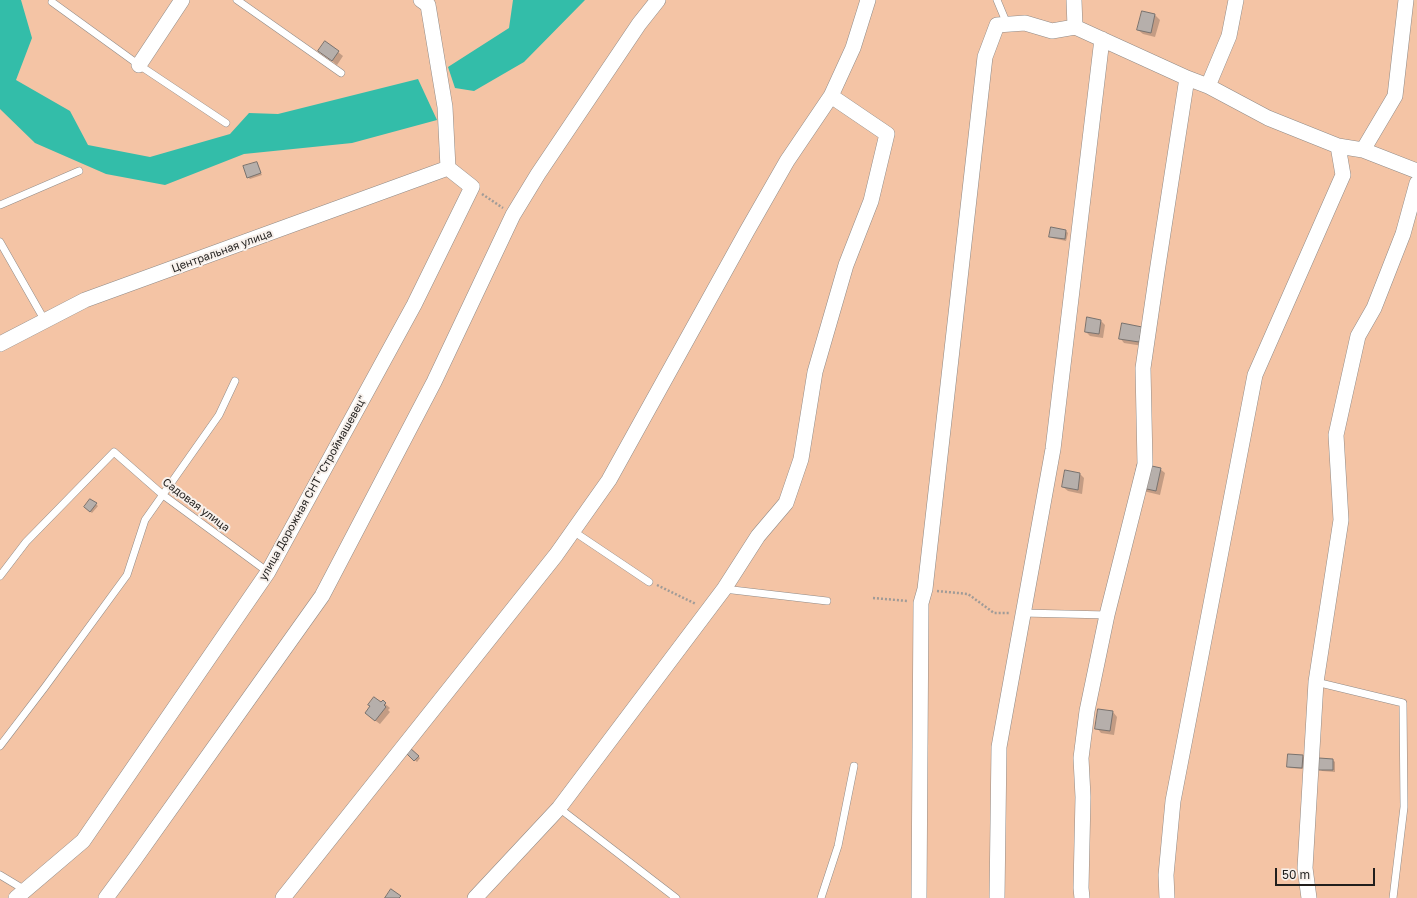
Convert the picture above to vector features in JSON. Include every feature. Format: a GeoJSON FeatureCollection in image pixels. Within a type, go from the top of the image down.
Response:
{"type":"FeatureCollection","features":[{"type":"Feature","properties":{"kind":"street"},"geometry":{"type":"LineString","coordinates":[[139,65],[182,0]]}},
{"type":"Feature","properties":{"kind":"street"},"geometry":{"type":"LineString","coordinates":[[421,0],[428,5],[445,107],[448,168],[472,187]]}},
{"type":"Feature","properties":{"kind":"street"},"geometry":{"type":"LineString","coordinates":[[106,898],[139,854],[322,596],[434,382],[513,215],[542,167],[639,24],[658,0]]}},
{"type":"Feature","properties":{"kind":"street"},"geometry":{"type":"LineString","coordinates":[[283,898],[551,562],[609,480],[787,161],[831,96],[852,48],[868,0]]}},
{"type":"Feature","properties":{"kind":"street"},"geometry":{"type":"LineString","coordinates":[[1074,0],[1074,27]]}},
{"type":"Feature","properties":{"kind":"street"},"geometry":{"type":"LineString","coordinates":[[1208,86],[1229,36],[1236,0]]}},
{"type":"Feature","properties":{"kind":"street"},"geometry":{"type":"LineString","coordinates":[[1363,150],[1395,96],[1406,0]]}},
{"type":"Feature","properties":{"kind":"street"},"geometry":{"type":"LineString","coordinates":[[919,898],[921,603],[925,589],[985,57],[997,25],[1025,23],[1052,30],[1074,27],[1208,86],[1268,118],[1338,146],[1363,150],[1417,171]]}},
{"type":"Feature","properties":{"kind":"street"},"geometry":{"type":"LineString","coordinates":[[996,898],[999,747],[1022,613],[1053,449],[1102,39]]}},
{"type":"Feature","properties":{"kind":"street"},"geometry":{"type":"LineString","coordinates":[[1082,898],[1083,797],[1081,758],[1087,711],[1107,615],[1145,464],[1144,368],[1157,272],[1188,78]]}},
{"type":"Feature","properties":{"kind":"street"},"geometry":{"type":"LineString","coordinates":[[475,898],[559,808],[724,589],[758,536],[786,503],[801,460],[815,372],[846,265],[871,202],[887,134],[831,96]]}},
{"type":"Feature","properties":{"kind":"street"},"geometry":{"type":"LineString","coordinates":[[1167,898],[1166,875],[1173,801],[1255,375],[1343,175],[1338,146]]}},
{"type":"Feature","properties":{"kind":"street","name":"Центральная улица"},"geometry":{"type":"LineString","coordinates":[[0,344],[85,300],[448,168]]}},
{"type":"Feature","properties":{"kind":"street"},"geometry":{"type":"LineString","coordinates":[[1309,898],[1305,868],[1316,682],[1341,520],[1336,435],[1358,336],[1374,308],[1403,234],[1417,183]]}},
{"type":"Feature","properties":{"kind":"street","name":"улица Дорожная СНТ \"Строймашевец\""},"geometry":{"type":"LineString","coordinates":[[21,894],[83,841],[268,572],[414,305],[472,187]]}},
{"type":"Feature","properties":{"kind":"lane"},"geometry":{"type":"LineString","coordinates":[[237,0],[341,73]]}},
{"type":"Feature","properties":{"kind":"lane"},"geometry":{"type":"LineString","coordinates":[[997,0],[1007,24]]}},
{"type":"Feature","properties":{"kind":"lane"},"geometry":{"type":"LineString","coordinates":[[52,2],[139,65],[226,123]]}},
{"type":"Feature","properties":{"kind":"lane"},"geometry":{"type":"LineString","coordinates":[[0,204],[79,171]]}},
{"type":"Feature","properties":{"kind":"lane"},"geometry":{"type":"LineString","coordinates":[[0,242],[45,321]]}},
{"type":"Feature","properties":{"kind":"lane"},"geometry":{"type":"LineString","coordinates":[[0,746],[45,688],[127,575],[145,520],[219,415],[236,381]]}},
{"type":"Feature","properties":{"kind":"lane","name":"Садовая улица"},"geometry":{"type":"LineString","coordinates":[[0,576],[26,542],[114,452],[163,494],[268,572]]}},
{"type":"Feature","properties":{"kind":"lane"},"geometry":{"type":"LineString","coordinates":[[573,531],[650,582]]}},
{"type":"Feature","properties":{"kind":"lane"},"geometry":{"type":"LineString","coordinates":[[724,589],[827,601]]}},
{"type":"Feature","properties":{"kind":"lane"},"geometry":{"type":"LineString","coordinates":[[1022,613],[1107,615]]}},
{"type":"Feature","properties":{"kind":"lane"},"geometry":{"type":"LineString","coordinates":[[1316,682],[1403,703],[1404,807],[1393,898]]}},
{"type":"Feature","properties":{"kind":"lane"},"geometry":{"type":"LineString","coordinates":[[822,898],[838,846],[854,766]]}},
{"type":"Feature","properties":{"kind":"lane"},"geometry":{"type":"LineString","coordinates":[[559,808],[676,898]]}},
{"type":"Feature","properties":{"kind":"lane"},"geometry":{"type":"LineString","coordinates":[[0,875],[21,894]]}},
{"type":"Feature","properties":{"kind":"path"},"geometry":{"type":"LineString","coordinates":[[472,187],[513,215]]}},
{"type":"Feature","properties":{"kind":"path"},"geometry":{"type":"LineString","coordinates":[[650,582],[708,610]]}},
{"type":"Feature","properties":{"kind":"path"},"geometry":{"type":"LineString","coordinates":[[925,589],[968,594],[994,613],[1022,613]]}},
{"type":"Feature","properties":{"kind":"path"},"geometry":{"type":"LineString","coordinates":[[873,598],[904,600]]}},
{"type":"Feature","properties":{"kind":"shaded area"},"geometry":{"type":"Polygon","coordinates":[[[0,0],[1417,0],[1417,898],[0,898],[0,0]]]}},
{"type":"Feature","properties":{"kind":"shaded area"},"geometry":{"type":"Polygon","coordinates":[[[0,0],[21,0],[32,38],[16,80],[70,111],[88,145],[150,157],[230,134],[249,113],[278,114],[418,79],[437,120],[352,143],[244,154],[165,185],[106,174],[35,143],[0,109],[0,0]]]}},
{"type":"Feature","properties":{"kind":"shaded area"},"geometry":{"type":"Polygon","coordinates":[[[513,0],[585,0],[524,62],[474,91],[455,88],[448,67],[509,28],[513,0]]]}},
{"type":"Feature","properties":{"kind":"building"},"geometry":{"type":"Polygon","coordinates":[[[1142,11],[1155,14],[1151,33],[1137,30],[1142,11]]]}},
{"type":"Feature","properties":{"kind":"building"},"geometry":{"type":"Polygon","coordinates":[[[325,41],[339,51],[332,61],[318,51],[325,41]]]}},
{"type":"Feature","properties":{"kind":"building"},"geometry":{"type":"Polygon","coordinates":[[[257,162],[261,173],[247,178],[243,166],[257,162]]]}},
{"type":"Feature","properties":{"kind":"building"},"geometry":{"type":"Polygon","coordinates":[[[1051,227],[1066,230],[1065,239],[1049,237],[1051,227]]]}},
{"type":"Feature","properties":{"kind":"building"},"geometry":{"type":"Polygon","coordinates":[[[1087,317],[1101,320],[1099,334],[1085,332],[1087,317]]]}},
{"type":"Feature","properties":{"kind":"building"},"geometry":{"type":"Polygon","coordinates":[[[1122,323],[1142,327],[1139,342],[1119,339],[1122,323]]]}},
{"type":"Feature","properties":{"kind":"building"},"geometry":{"type":"Polygon","coordinates":[[[1138,463],[1161,468],[1156,491],[1133,486],[1138,463]]]}},
{"type":"Feature","properties":{"kind":"building"},"geometry":{"type":"Polygon","coordinates":[[[1065,470],[1080,473],[1078,490],[1062,487],[1065,470]]]}},
{"type":"Feature","properties":{"kind":"building"},"geometry":{"type":"Polygon","coordinates":[[[90,499],[97,503],[90,512],[84,507],[90,499]]]}},
{"type":"Feature","properties":{"kind":"building"},"geometry":{"type":"Polygon","coordinates":[[[374,697],[381,702],[383,700],[386,703],[384,705],[386,707],[375,721],[365,713],[370,706],[368,705],[374,697]]]}},
{"type":"Feature","properties":{"kind":"building"},"geometry":{"type":"Polygon","coordinates":[[[1098,709],[1113,711],[1110,731],[1095,729],[1098,709]]]}},
{"type":"Feature","properties":{"kind":"building"},"geometry":{"type":"Polygon","coordinates":[[[410,748],[419,756],[414,761],[406,753],[410,748]]]}},
{"type":"Feature","properties":{"kind":"building"},"geometry":{"type":"Polygon","coordinates":[[[1288,754],[1303,755],[1302,768],[1287,767],[1288,754]]]}},
{"type":"Feature","properties":{"kind":"building"},"geometry":{"type":"Polygon","coordinates":[[[1319,758],[1333,759],[1333,770],[1319,770],[1319,758]]]}},
{"type":"Feature","properties":{"kind":"building"},"geometry":{"type":"Polygon","coordinates":[[[391,889],[401,896],[399,898],[385,898],[391,889]]]}}]}
